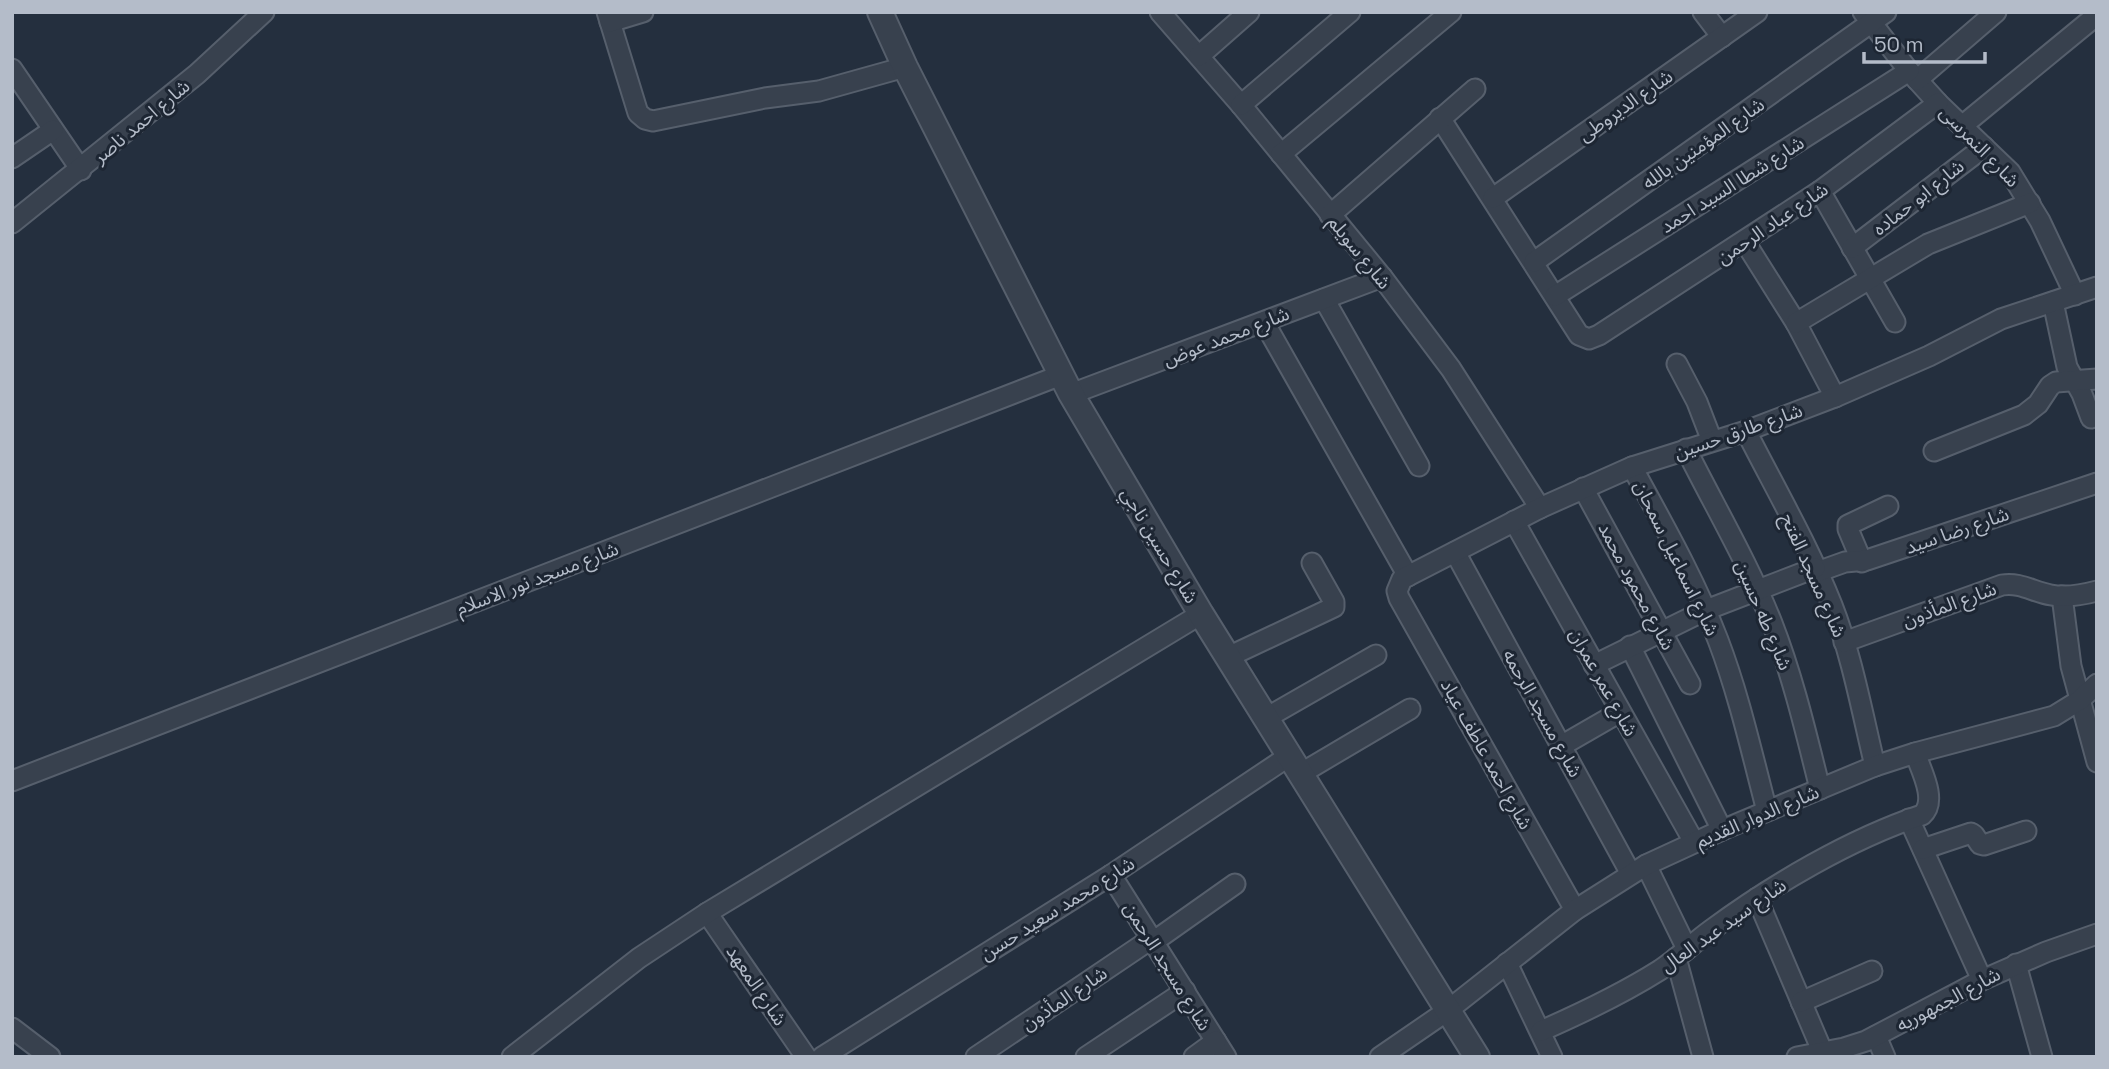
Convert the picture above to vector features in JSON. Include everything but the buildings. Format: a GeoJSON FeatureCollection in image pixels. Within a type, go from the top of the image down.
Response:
{"type":"FeatureCollection","features":[{"type":"Feature","properties":{"kind":"street","name":"شارع احمد ناصر"},"geometry":{"type":"LineString","coordinates":[[12,223],[197,75],[264,12]]}},
{"type":"Feature","properties":{"kind":"street"},"geometry":{"type":"LineString","coordinates":[[643,12],[609,17],[639,113],[645,119],[653,121],[752,100],[819,91],[905,67]]}},
{"type":"Feature","properties":{"kind":"street","name":"شارع حسين ناجي"},"geometry":{"type":"LineString","coordinates":[[880,12],[905,67],[1066,384],[1201,614],[1477,1057]]}},
{"type":"Feature","properties":{"kind":"street","name":"شارع سويلم"},"geometry":{"type":"LineString","coordinates":[[1160,12],[1241,105],[1382,277],[1451,369],[1540,508]]}},
{"type":"Feature","properties":{"kind":"street"},"geometry":{"type":"LineString","coordinates":[[1199,56],[1250,12]]}},
{"type":"Feature","properties":{"kind":"street"},"geometry":{"type":"LineString","coordinates":[[1241,105],[1350,12]]}},
{"type":"Feature","properties":{"kind":"street"},"geometry":{"type":"LineString","coordinates":[[1281,154],[1451,12]]}},
{"type":"Feature","properties":{"kind":"street"},"geometry":{"type":"LineString","coordinates":[[1703,12],[1722,37]]}},
{"type":"Feature","properties":{"kind":"street","name":"شارع الديروطى"},"geometry":{"type":"LineString","coordinates":[[1493,198],[1757,12]]}},
{"type":"Feature","properties":{"kind":"street","name":"شارع شطا السيد احمد"},"geometry":{"type":"LineString","coordinates":[[1555,296],[1913,75],[1996,12]]}},
{"type":"Feature","properties":{"kind":"street"},"geometry":{"type":"LineString","coordinates":[[1962,126],[2097,15]]}},
{"type":"Feature","properties":{"kind":"street","name":"شارع النمرسى"},"geometry":{"type":"LineString","coordinates":[[1874,16],[1913,75],[1938,103],[2010,172],[2031,203],[2075,295]]}},
{"type":"Feature","properties":{"kind":"street","name":"شارع المؤمنين بالله"},"geometry":{"type":"LineString","coordinates":[[1534,262],[1874,16]]}},
{"type":"Feature","properties":{"kind":"street"},"geometry":{"type":"LineString","coordinates":[[15,80],[81,170]]}},
{"type":"Feature","properties":{"kind":"street"},"geometry":{"type":"LineString","coordinates":[[1331,215],[1475,89]]}},
{"type":"Feature","properties":{"kind":"street","name":"شارع عباد الرحمن"},"geometry":{"type":"LineString","coordinates":[[1555,296],[1579,335],[1589,339],[1600,335],[1820,191],[1938,103]]}},
{"type":"Feature","properties":{"kind":"street"},"geometry":{"type":"LineString","coordinates":[[1440,118],[1555,296]]}},
{"type":"Feature","properties":{"kind":"street"},"geometry":{"type":"LineString","coordinates":[[12,158],[53,130]]}},
{"type":"Feature","properties":{"kind":"street","name":"شارع ابو حماده"},"geometry":{"type":"LineString","coordinates":[[1852,248],[1984,147]]}},
{"type":"Feature","properties":{"kind":"street"},"geometry":{"type":"LineString","coordinates":[[1820,191],[1895,322]]}},
{"type":"Feature","properties":{"kind":"street"},"geometry":{"type":"LineString","coordinates":[[1796,323],[1928,244],[2031,203]]}},
{"type":"Feature","properties":{"kind":"street"},"geometry":{"type":"LineString","coordinates":[[1745,242],[1796,323],[1835,397]]}},
{"type":"Feature","properties":{"kind":"street","name":"شارع محمد عوض"},"geometry":{"type":"LineString","coordinates":[[1066,384],[1264,322],[1382,277]]}},
{"type":"Feature","properties":{"kind":"street","name":"شارع طارق حسين"},"geometry":{"type":"LineString","coordinates":[[1408,576],[1540,508],[1632,467],[1746,431],[1835,397],[1929,356],[2001,319],[2097,288]]}},
{"type":"Feature","properties":{"kind":"street"},"geometry":{"type":"LineString","coordinates":[[1324,299],[1419,466]]}},
{"type":"Feature","properties":{"kind":"street"},"geometry":{"type":"LineString","coordinates":[[2053,302],[2067,367],[2082,394],[2088,415],[2091,418],[2097,416]]}},
{"type":"Feature","properties":{"kind":"street"},"geometry":{"type":"LineString","coordinates":[[1264,322],[1408,576]]}},
{"type":"Feature","properties":{"kind":"street"},"geometry":{"type":"LineString","coordinates":[[1677,364],[1697,402],[1712,441]]}},
{"type":"Feature","properties":{"kind":"street"},"geometry":{"type":"LineString","coordinates":[[1934,451],[2024,415],[2038,404],[2050,386],[2056,382],[2097,379]]}},
{"type":"Feature","properties":{"kind":"street","name":"شارع مسجد نور الاسلام"},"geometry":{"type":"LineString","coordinates":[[12,781],[1066,384]]}},
{"type":"Feature","properties":{"kind":"street","name":"شارع مسجد الفتح"},"geometry":{"type":"LineString","coordinates":[[1746,431],[1816,570],[1844,642],[1875,766]]}},
{"type":"Feature","properties":{"kind":"street","name":"شارع طه حسين"},"geometry":{"type":"LineString","coordinates":[[1686,449],[1757,589],[1785,658],[1820,789]]}},
{"type":"Feature","properties":{"kind":"street","name":"شارع اسماعيل سمحان"},"geometry":{"type":"LineString","coordinates":[[1632,467],[1706,610],[1736,695],[1767,811]]}},
{"type":"Feature","properties":{"kind":"street","name":"شارع رضا سيد"},"geometry":{"type":"LineString","coordinates":[[1594,665],[1706,610],[1757,589],[1845,562],[1863,562],[2097,483]]}},
{"type":"Feature","properties":{"kind":"street","name":"شارع محمود محمد"},"geometry":{"type":"LineString","coordinates":[[1583,488],[1690,684]]}},
{"type":"Feature","properties":{"kind":"street"},"geometry":{"type":"LineString","coordinates":[[1863,562],[1847,529],[1848,525],[1888,506]]}},
{"type":"Feature","properties":{"kind":"street","name":"شارع عمر عمران"},"geometry":{"type":"LineString","coordinates":[[1514,521],[1693,842]]}},
{"type":"Feature","properties":{"kind":"street","name":"شارع مسجد الرحمه"},"geometry":{"type":"LineString","coordinates":[[1455,552],[1561,746],[1639,870],[1681,954],[1703,1057]]}},
{"type":"Feature","properties":{"kind":"street"},"geometry":{"type":"LineString","coordinates":[[1228,657],[1334,607],[1335,602],[1312,563]]}},
{"type":"Feature","properties":{"kind":"street","name":"شارع احمد عاطف عياد"},"geometry":{"type":"LineString","coordinates":[[1408,576],[1398,584],[1399,597],[1575,910]]}},
{"type":"Feature","properties":{"kind":"street","name":"شارع المأذون"},"geometry":{"type":"LineString","coordinates":[[1844,642],[2001,585],[2022,585],[2050,595],[2071,597],[2097,591]]}},
{"type":"Feature","properties":{"kind":"street"},"geometry":{"type":"LineString","coordinates":[[2062,596],[2065,631],[2097,762]]}},
{"type":"Feature","properties":{"kind":"street"},"geometry":{"type":"LineString","coordinates":[[512,1057],[639,958],[707,913],[1201,614]]}},
{"type":"Feature","properties":{"kind":"street"},"geometry":{"type":"LineString","coordinates":[[1630,646],[1721,830]]}},
{"type":"Feature","properties":{"kind":"street"},"geometry":{"type":"LineString","coordinates":[[1266,718],[1376,655]]}},
{"type":"Feature","properties":{"kind":"street","name":"شارع الدوار القديم"},"geometry":{"type":"LineString","coordinates":[[1380,1057],[1447,1011],[1575,910],[1639,870],[1693,842],[1875,766],[1915,752],[2039,722],[2061,713],[2097,684]]}},
{"type":"Feature","properties":{"kind":"street","name":"شارع محمد سعيد حسن"},"geometry":{"type":"LineString","coordinates":[[822,1057],[1111,875],[1295,765],[1410,709]]}},
{"type":"Feature","properties":{"kind":"street"},"geometry":{"type":"LineString","coordinates":[[1561,746],[1620,712]]}},
{"type":"Feature","properties":{"kind":"street","name":"شارع سيد عبد العال"},"geometry":{"type":"LineString","coordinates":[[1541,1031],[1630,988],[1757,898],[1793,876],[1922,815],[1929,804],[1915,752]]}},
{"type":"Feature","properties":{"kind":"street"},"geometry":{"type":"LineString","coordinates":[[1909,819],[1982,980]]}},
{"type":"Feature","properties":{"kind":"street"},"geometry":{"type":"LineString","coordinates":[[1923,849],[1970,833],[1984,845],[2026,831]]}},
{"type":"Feature","properties":{"kind":"street","name":"شارع مسجد الرحمن"},"geometry":{"type":"LineString","coordinates":[[1111,875],[1221,1049]]}},
{"type":"Feature","properties":{"kind":"street","name":"شارع المأذون"},"geometry":{"type":"LineString","coordinates":[[976,1057],[1235,884]]}},
{"type":"Feature","properties":{"kind":"street"},"geometry":{"type":"LineString","coordinates":[[1757,898],[1823,1053]]}},
{"type":"Feature","properties":{"kind":"street","name":"شارع المعهد"},"geometry":{"type":"LineString","coordinates":[[707,913],[806,1057]]}},
{"type":"Feature","properties":{"kind":"street","name":"شارع الجمهوريه"},"geometry":{"type":"LineString","coordinates":[[1797,1057],[1844,1048],[1877,1036],[2016,964],[2097,934]]}},
{"type":"Feature","properties":{"kind":"street"},"geometry":{"type":"LineString","coordinates":[[1507,963],[1552,1057]]}},
{"type":"Feature","properties":{"kind":"street"},"geometry":{"type":"LineString","coordinates":[[2016,964],[2042,1057]]}},
{"type":"Feature","properties":{"kind":"street"},"geometry":{"type":"LineString","coordinates":[[1801,1003],[1872,971]]}},
{"type":"Feature","properties":{"kind":"street"},"geometry":{"type":"LineString","coordinates":[[1086,1057],[1185,991]]}},
{"type":"Feature","properties":{"kind":"street"},"geometry":{"type":"LineString","coordinates":[[12,1028],[50,1057]]}},
{"type":"Feature","properties":{"kind":"street"},"geometry":{"type":"LineString","coordinates":[[1877,1036],[1885,1057]]}},
{"type":"Feature","properties":{"kind":"street"},"geometry":{"type":"LineString","coordinates":[[1194,1057],[1221,1049]]}}]}
